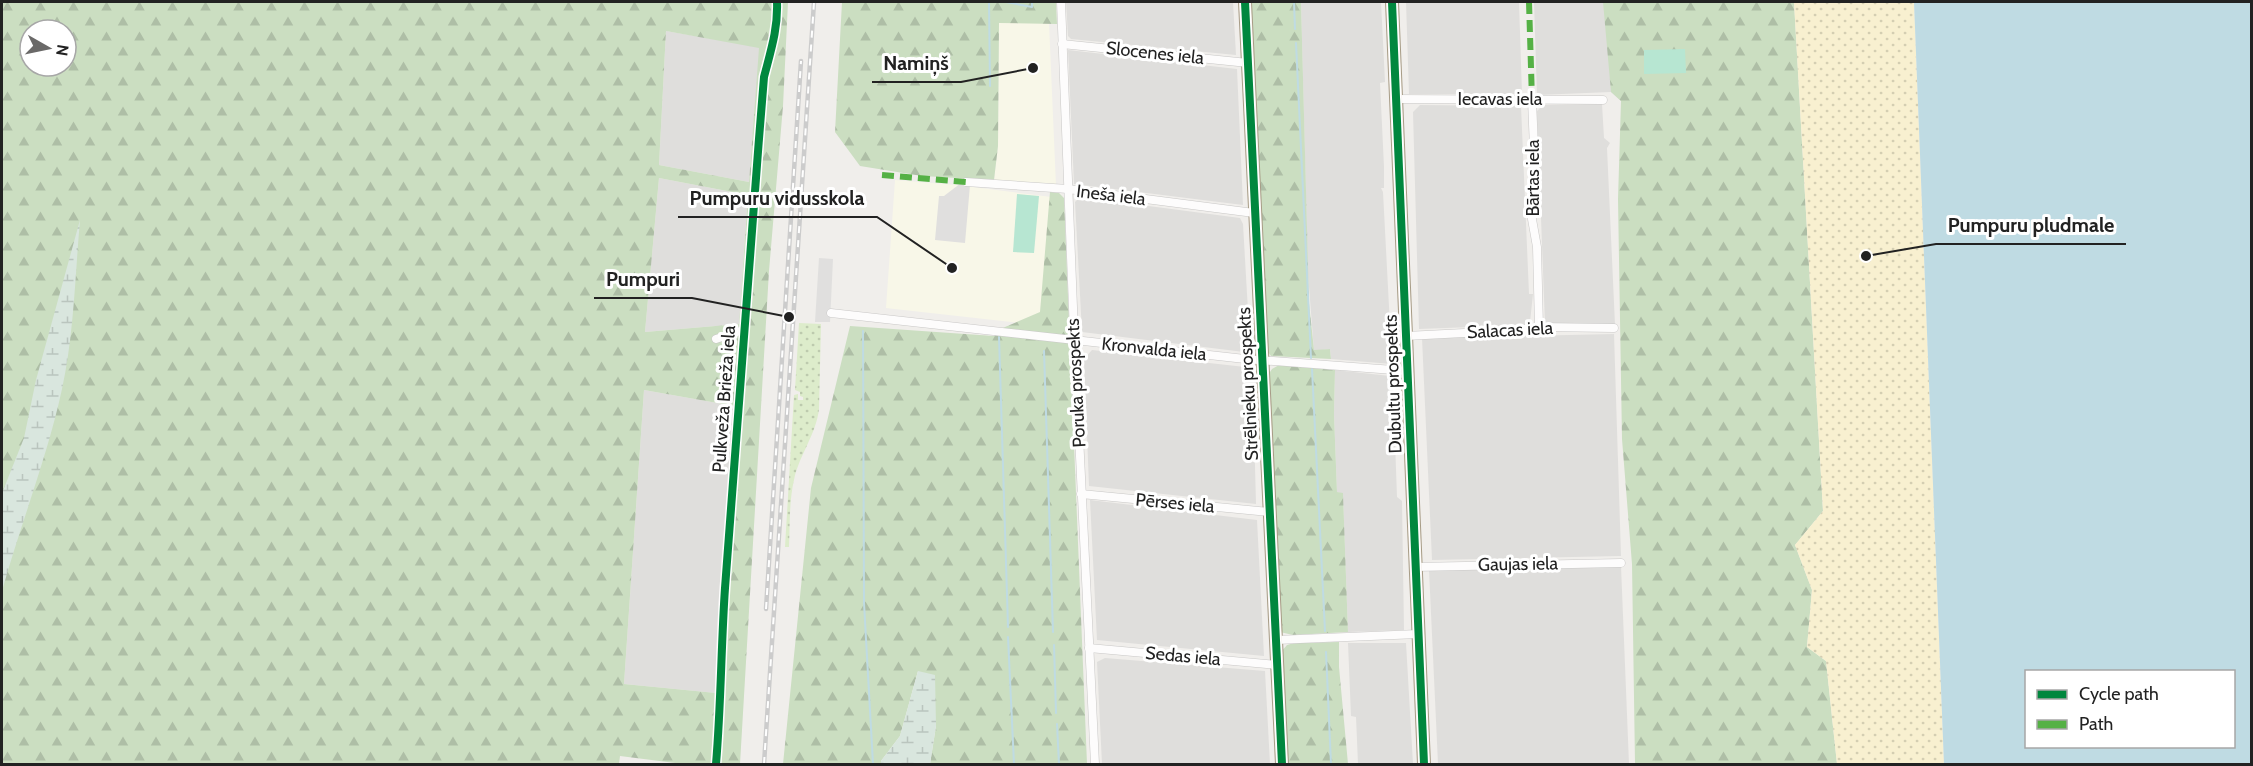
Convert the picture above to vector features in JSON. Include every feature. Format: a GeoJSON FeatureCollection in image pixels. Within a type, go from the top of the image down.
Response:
{"type":"FeatureCollection","features":[{"type":"Feature","properties":{"kind":"main road","name":"Strēlnieku prospekts"},"geometry":{"type":"LineString","coordinates":[[1245,2],[1282,765]]}},
{"type":"Feature","properties":{"kind":"main road","name":"Dubultu prospekts"},"geometry":{"type":"LineString","coordinates":[[1392,2],[1424,765]]}},
{"type":"Feature","properties":{"kind":"street","name":"Pulkveža Brieža iela"},"geometry":{"type":"LineString","coordinates":[[716,765],[743,330],[764,76],[769,52],[776,35],[777,2]]}},
{"type":"Feature","properties":{"kind":"street","name":"Poruka prospekts"},"geometry":{"type":"LineString","coordinates":[[1061,2],[1074,340],[1095,765]]}},
{"type":"Feature","properties":{"kind":"street","name":"Slocenes iela"},"geometry":{"type":"LineString","coordinates":[[1062,44],[1248,63]]}},
{"type":"Feature","properties":{"kind":"street","name":"Iecavas iela"},"geometry":{"type":"LineString","coordinates":[[1396,99],[1603,99]]}},
{"type":"Feature","properties":{"kind":"street","name":"Bārtas iela"},"geometry":{"type":"LineString","coordinates":[[1532,100],[1535,172],[1530,208],[1537,247],[1539,327]]}},
{"type":"Feature","properties":{"kind":"street","name":"Ineša iela"},"geometry":{"type":"LineString","coordinates":[[966,182],[1068,189],[1254,213]]}},
{"type":"Feature","properties":{"kind":"street","name":"Kronvalda iela"},"geometry":{"type":"LineString","coordinates":[[831,313],[1262,360],[1407,371]]}},
{"type":"Feature","properties":{"kind":"street","name":"Salacas iela"},"geometry":{"type":"LineString","coordinates":[[1406,336],[1539,327],[1614,328]]}},
{"type":"Feature","properties":{"kind":"street"},"geometry":{"type":"LineString","coordinates":[[716,339],[743,330]]}},
{"type":"Feature","properties":{"kind":"street","name":"Pērses iela"},"geometry":{"type":"LineString","coordinates":[[1081,494],[1269,512]]}},
{"type":"Feature","properties":{"kind":"street","name":"Gaujas iela"},"geometry":{"type":"LineString","coordinates":[[1415,567],[1621,563]]}},
{"type":"Feature","properties":{"kind":"street"},"geometry":{"type":"LineString","coordinates":[[1276,640],[1418,634]]}},
{"type":"Feature","properties":{"kind":"street","name":"Sedas iela"},"geometry":{"type":"LineString","coordinates":[[1089,648],[1277,665]]}},
{"type":"Feature","properties":{"kind":"shaded area"},"geometry":{"type":"Polygon","coordinates":[[[1066,2],[1233,2],[1236,55],[1071,39],[1068,36],[1066,2]]]}},
{"type":"Feature","properties":{"kind":"shaded area"},"geometry":{"type":"Polygon","coordinates":[[[1301,2],[1381,2],[1385,82],[1380,83],[1384,167],[1384,188],[1381,188],[1392,364],[1331,359],[1330,349],[1314,351],[1308,274],[1301,2]]]}},
{"type":"Feature","properties":{"kind":"shaded area"},"geometry":{"type":"Polygon","coordinates":[[[1406,2],[1519,2],[1522,94],[1409,94],[1406,2]]]}},
{"type":"Feature","properties":{"kind":"shaded area"},"geometry":{"type":"Polygon","coordinates":[[[1534,2],[1765,2],[1621,101],[1611,92],[1537,95],[1534,2]]]}},
{"type":"Feature","properties":{"kind":"shaded area"},"geometry":{"type":"Polygon","coordinates":[[[999,22],[1049,23],[1056,186],[994,180],[998,146],[999,22]]]}},
{"type":"Feature","properties":{"kind":"shaded area"},"geometry":{"type":"Polygon","coordinates":[[[666,31],[760,47],[749,182],[659,165],[666,31]]]}},
{"type":"Feature","properties":{"kind":"shaded area"},"geometry":{"type":"Polygon","coordinates":[[[1068,50],[1237,69],[1243,205],[1074,184],[1068,50]]]}},
{"type":"Feature","properties":{"kind":"shaded area"},"geometry":{"type":"Polygon","coordinates":[[[1602,104],[1604,138],[1610,143],[1607,148],[1615,325],[1545,324],[1537,111],[1543,105],[1602,104]]]}},
{"type":"Feature","properties":{"kind":"shaded area"},"geometry":{"type":"Polygon","coordinates":[[[1420,105],[1521,106],[1529,294],[1533,294],[1530,322],[1524,325],[1419,329],[1413,112],[1420,105]]]}},
{"type":"Feature","properties":{"kind":"shaded area"},"geometry":{"type":"Polygon","coordinates":[[[659,178],[748,195],[739,324],[645,332],[659,178]]]}},
{"type":"Feature","properties":{"kind":"shaded area"},"geometry":{"type":"Polygon","coordinates":[[[895,180],[1059,198],[1055,327],[886,308],[895,180]]]}},
{"type":"Feature","properties":{"kind":"shaded area"},"geometry":{"type":"Polygon","coordinates":[[[961,183],[970,185],[965,243],[935,240],[939,196],[944,196],[961,183]]]}},
{"type":"Feature","properties":{"kind":"shaded area"},"geometry":{"type":"Polygon","coordinates":[[[1080,197],[1240,218],[1243,224],[1250,346],[1244,352],[1082,332],[1075,202],[1080,197]]]}},
{"type":"Feature","properties":{"kind":"shaded area"},"geometry":{"type":"Polygon","coordinates":[[[819,258],[833,259],[830,322],[815,322],[819,258]]]}},
{"type":"Feature","properties":{"kind":"shaded area"},"geometry":{"type":"Polygon","coordinates":[[[1614,334],[1621,556],[1432,560],[1422,338],[1614,334]]]}},
{"type":"Feature","properties":{"kind":"shaded area"},"geometry":{"type":"Polygon","coordinates":[[[1092,350],[1255,370],[1256,390],[1253,391],[1256,504],[1089,486],[1084,359],[1092,350]]]}},
{"type":"Feature","properties":{"kind":"shaded area"},"geometry":{"type":"Polygon","coordinates":[[[1335,370],[1390,376],[1393,385],[1397,497],[1402,501],[1404,630],[1348,632],[1343,494],[1337,492],[1335,370]]]}},
{"type":"Feature","properties":{"kind":"shaded area"},"geometry":{"type":"Polygon","coordinates":[[[644,390],[734,406],[716,693],[624,684],[644,390]]]}},
{"type":"Feature","properties":{"kind":"shaded area"},"geometry":{"type":"Polygon","coordinates":[[[1090,500],[1257,520],[1264,656],[1097,640],[1090,500]]]}},
{"type":"Feature","properties":{"kind":"shaded area"},"geometry":{"type":"Polygon","coordinates":[[[1621,566],[1629,764],[1438,764],[1429,570],[1621,566]]]}},
{"type":"Feature","properties":{"kind":"shaded area"},"geometry":{"type":"Polygon","coordinates":[[[1348,643],[1406,643],[1413,764],[1358,764],[1356,717],[1351,716],[1348,643]]]}},
{"type":"Feature","properties":{"kind":"shaded area"},"geometry":{"type":"Polygon","coordinates":[[[1105,658],[1265,671],[1270,764],[1102,764],[1097,662],[1105,658]]]}},
{"type":"Feature","properties":{"kind":"green space"},"geometry":{"type":"Polygon","coordinates":[[[2,2],[788,2],[783,106],[769,271],[740,764],[683,764],[620,756],[619,764],[2,764],[2,2]],[[666,31],[659,165],[749,182],[759,48],[666,31]],[[659,178],[645,332],[739,324],[748,195],[659,178]],[[644,390],[624,684],[716,693],[734,406],[644,390]]]}},
{"type":"Feature","properties":{"kind":"green space"},"geometry":{"type":"Polygon","coordinates":[[[842,2],[1056,2],[1057,24],[999,23],[998,146],[994,180],[922,176],[860,166],[835,132],[842,2]]]}},
{"type":"Feature","properties":{"kind":"green space"},"geometry":{"type":"Polygon","coordinates":[[[1249,2],[1301,2],[1309,303],[1314,350],[1330,349],[1331,359],[1271,356],[1268,352],[1249,2]]]}},
{"type":"Feature","properties":{"kind":"green space"},"geometry":{"type":"Polygon","coordinates":[[[1603,2],[1794,2],[1823,511],[1795,545],[1812,590],[1807,647],[1826,661],[1837,764],[1635,764],[1632,564],[1622,439],[1618,199],[1621,101],[1611,92],[1603,2]]]}},
{"type":"Feature","properties":{"kind":"green space"},"geometry":{"type":"Polygon","coordinates":[[[1685,49],[1686,73],[1644,74],[1644,50],[1685,49]]]}},
{"type":"Feature","properties":{"kind":"green space"},"geometry":{"type":"Polygon","coordinates":[[[1050,192],[1059,193],[1064,198],[1087,764],[930,764],[936,726],[918,671],[900,736],[881,764],[783,764],[811,488],[850,326],[994,336],[998,330],[1040,312],[1050,192]]]}},
{"type":"Feature","properties":{"kind":"green space"},"geometry":{"type":"Polygon","coordinates":[[[1017,194],[1039,196],[1034,253],[1013,252],[1017,194]]]}},
{"type":"Feature","properties":{"kind":"green space"},"geometry":{"type":"Polygon","coordinates":[[[80,220],[72,326],[62,389],[49,440],[2,591],[2,493],[24,438],[36,380],[80,220]]]}},
{"type":"Feature","properties":{"kind":"green space"},"geometry":{"type":"Polygon","coordinates":[[[799,323],[821,324],[819,409],[815,428],[800,462],[792,488],[789,547],[785,547],[794,395],[798,394],[798,400],[803,400],[800,392],[795,390],[799,323]]]}},
{"type":"Feature","properties":{"kind":"green space"},"geometry":{"type":"Polygon","coordinates":[[[1279,365],[1335,370],[1337,492],[1343,493],[1348,632],[1293,635],[1280,632],[1268,375],[1279,365]]]}},
{"type":"Feature","properties":{"kind":"green space"},"geometry":{"type":"Polygon","coordinates":[[[1339,642],[1339,667],[1348,764],[1287,764],[1281,652],[1287,645],[1294,643],[1339,642]]]}},
{"type":"Feature","properties":{"kind":"green space"},"geometry":{"type":"Polygon","coordinates":[[[918,671],[935,675],[936,726],[930,764],[881,764],[900,736],[918,671]]]}},
{"type":"Feature","properties":{"kind":"sand"},"geometry":{"type":"Polygon","coordinates":[[[1794,2],[1914,2],[1944,764],[1837,764],[1826,661],[1807,647],[1812,590],[1795,545],[1823,511],[1794,2]]]}},
{"type":"Feature","properties":{"kind":"water"},"geometry":{"type":"Polygon","coordinates":[[[1914,2],[2251,2],[2251,764],[1944,764],[1914,2]]]}},
{"type":"Feature","properties":{"kind":"waterway"},"geometry":{"type":"LineString","coordinates":[[989,2],[990,86]]}},
{"type":"Feature","properties":{"kind":"waterway"},"geometry":{"type":"LineString","coordinates":[[1006,2],[1032,7],[1032,2]]}},
{"type":"Feature","properties":{"kind":"waterway"},"geometry":{"type":"LineString","coordinates":[[1294,2],[1295,29]]}},
{"type":"Feature","properties":{"kind":"waterway"},"geometry":{"type":"LineString","coordinates":[[1296,43],[1311,358]]}},
{"type":"Feature","properties":{"kind":"waterway"},"geometry":{"type":"LineString","coordinates":[[863,331],[864,603],[873,764]]}},
{"type":"Feature","properties":{"kind":"waterway"},"geometry":{"type":"LineString","coordinates":[[999,337],[1008,627]]}},
{"type":"Feature","properties":{"kind":"waterway"},"geometry":{"type":"LineString","coordinates":[[1044,351],[1053,632]]}},
{"type":"Feature","properties":{"kind":"waterway"},"geometry":{"type":"LineString","coordinates":[[1312,369],[1325,631]]}},
{"type":"Feature","properties":{"kind":"waterway"},"geometry":{"type":"LineString","coordinates":[[1008,637],[1014,764]]}},
{"type":"Feature","properties":{"kind":"waterway"},"geometry":{"type":"LineString","coordinates":[[1054,645],[1056,713]]}},
{"type":"Feature","properties":{"kind":"waterway"},"geometry":{"type":"LineString","coordinates":[[1326,652],[1331,764]]}},
{"type":"Feature","properties":{"kind":"waterway"},"geometry":{"type":"LineString","coordinates":[[1057,724],[1059,764]]}},
{"type":"Feature","properties":{"kind":"railway"},"geometry":{"type":"LineString","coordinates":[[764,764],[814,2]]}},
{"type":"Feature","properties":{"kind":"railway"},"geometry":{"type":"LineString","coordinates":[[766,609],[801,61]]}},
{"type":"Feature","properties":{"kind":"marked path"},"geometry":{"type":"LineString","coordinates":[[1529,2],[1532,100]]}},
{"type":"Feature","properties":{"kind":"marked path"},"geometry":{"type":"LineString","coordinates":[[882,175],[966,182]]}},
{"type":"Feature","properties":{"kind":"cycle path"},"geometry":{"type":"LineString","coordinates":[[716,764],[725,588],[764,77],[775,30],[777,2]]}},
{"type":"Feature","properties":{"kind":"cycle path"},"geometry":{"type":"LineString","coordinates":[[1245,2],[1282,764]]}},
{"type":"Feature","properties":{"kind":"cycle path"},"geometry":{"type":"LineString","coordinates":[[1392,2],[1424,764]]}},
{"type":"Feature","properties":{"kind":"place","name":"Namiņš"},"geometry":{"type":"Point","coordinates":[1033,68]}},
{"type":"Feature","properties":{"kind":"place","name":"Pumpuru pludmale"},"geometry":{"type":"Point","coordinates":[1866,256]}},
{"type":"Feature","properties":{"kind":"place","name":"Pumpuru vidusskola"},"geometry":{"type":"Point","coordinates":[952,268]}},
{"type":"Feature","properties":{"kind":"place","name":"Pumpuri"},"geometry":{"type":"Point","coordinates":[789,317]}}]}
